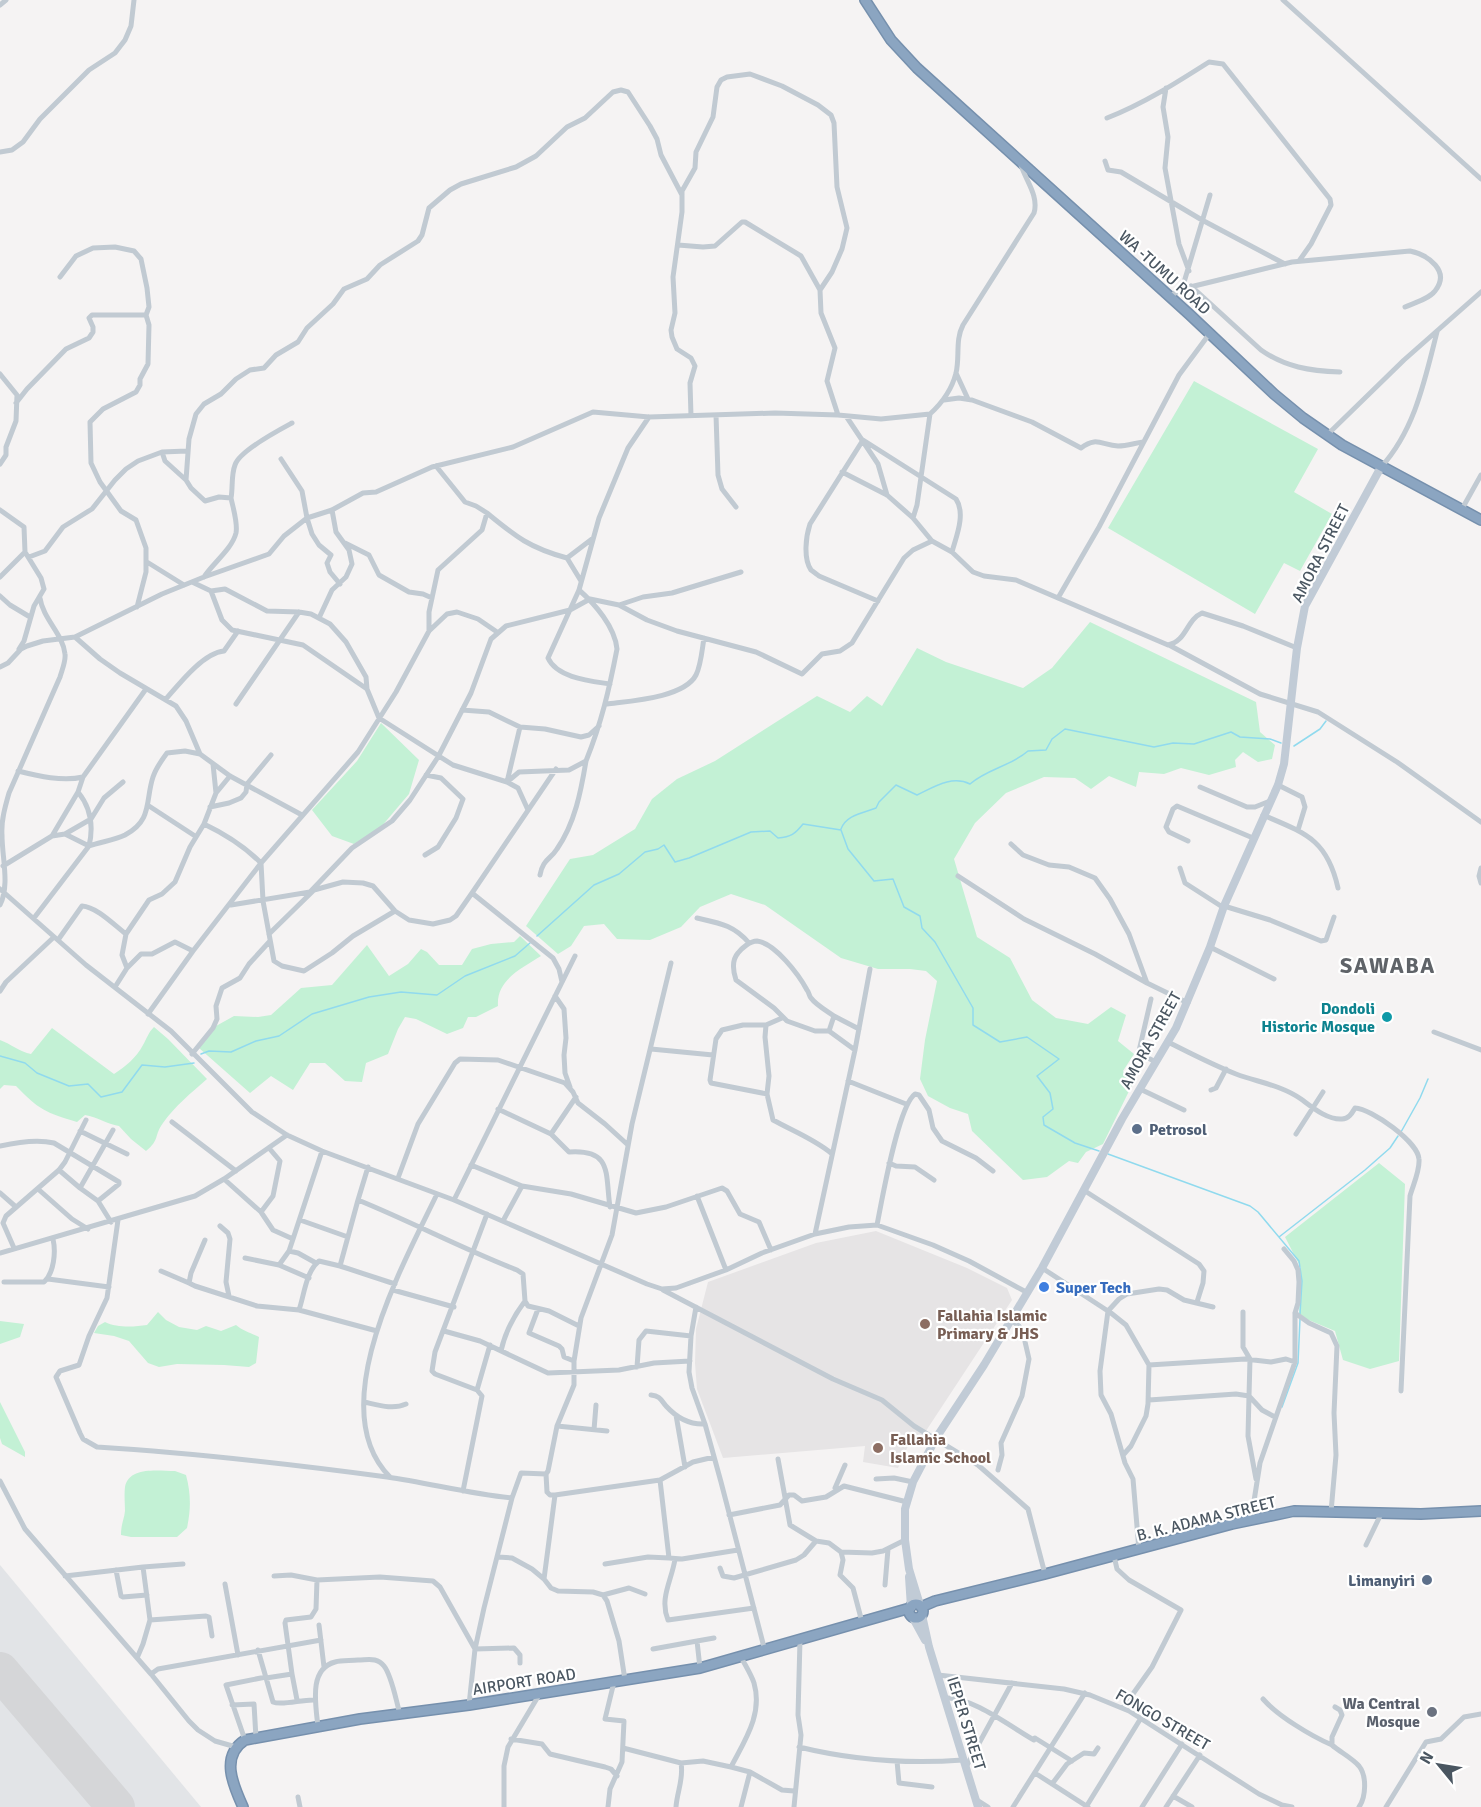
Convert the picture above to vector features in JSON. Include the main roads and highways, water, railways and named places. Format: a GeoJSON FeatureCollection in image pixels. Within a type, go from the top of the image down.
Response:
{"type":"FeatureCollection","features":[{"type":"Feature","properties":{"kind":"highway","name":"WA -TUMU ROAD"},"geometry":{"type":"LineString","coordinates":[[865,0],[891,40],[917,68],[1286,404],[1327,435],[1381,467],[1481,520]]}},
{"type":"Feature","properties":{"kind":"highway","name":"B. K. ADAMA STREET"},"geometry":{"type":"LineString","coordinates":[[916,1611],[944,1599],[1294,1511],[1381,1514],[1481,1511]]}},
{"type":"Feature","properties":{"kind":"highway","name":"AIRPORT ROAD"},"geometry":{"type":"LineString","coordinates":[[243,1807],[230,1767],[231,1756],[236,1746],[245,1740],[700,1668],[877,1617],[916,1611]]}},
{"type":"Feature","properties":{"kind":"waterway"},"geometry":{"type":"LineString","coordinates":[[1294,746],[1320,729],[1326,721]]}},
{"type":"Feature","properties":{"kind":"waterway"},"geometry":{"type":"LineString","coordinates":[[841,829],[843,824],[851,818],[876,808],[896,785],[917,795],[950,781],[970,784],[1028,751],[1046,750],[1052,739],[1065,729],[1154,747],[1173,743],[1194,744],[1231,732],[1240,737],[1270,739],[1281,743]]}},
{"type":"Feature","properties":{"kind":"waterway"},"geometry":{"type":"LineString","coordinates":[[537,936],[594,885],[619,874],[645,852],[664,845],[675,862],[751,832],[770,831],[778,838],[782,838],[790,836],[803,824],[841,830],[848,849],[874,881],[893,879],[904,907],[920,916],[922,928],[935,942],[973,1008],[973,1025],[1000,1042],[1027,1037],[1059,1059],[1037,1076],[1050,1093],[1053,1109],[1043,1117],[1044,1125],[1075,1143],[1099,1151]]}},
{"type":"Feature","properties":{"kind":"waterway"},"geometry":{"type":"LineString","coordinates":[[201,1054],[209,1051],[231,1052],[256,1041],[279,1036],[312,1014],[369,997],[401,992],[437,995],[465,976],[515,956],[530,943]]}},
{"type":"Feature","properties":{"kind":"waterway"},"geometry":{"type":"LineString","coordinates":[[0,1056],[25,1063],[37,1073],[69,1086],[88,1084],[101,1097],[122,1092],[142,1065],[165,1067],[194,1063]]}},
{"type":"Feature","properties":{"kind":"waterway"},"geometry":{"type":"LineString","coordinates":[[1401,1132],[1428,1079]]}},
{"type":"Feature","properties":{"kind":"waterway"},"geometry":{"type":"LineString","coordinates":[[1279,1237],[1365,1170],[1390,1148],[1398,1136]]}},
{"type":"Feature","properties":{"kind":"waterway"},"geometry":{"type":"LineString","coordinates":[[1108,1154],[1250,1206],[1258,1212],[1299,1261],[1302,1281],[1300,1314]]}},
{"type":"Feature","properties":{"kind":"waterway"},"geometry":{"type":"LineString","coordinates":[[1282,1407],[1298,1363],[1300,1319]]}},
{"type":"Feature","properties":{"kind":"place","name":"Dondoli Historic Mosque"},"geometry":{"type":"Point","coordinates":[1387,1017]}},
{"type":"Feature","properties":{"kind":"place","name":"Petrosol"},"geometry":{"type":"Point","coordinates":[1137,1129]}},
{"type":"Feature","properties":{"kind":"place","name":"Super Tech"},"geometry":{"type":"Point","coordinates":[1044,1287]}},
{"type":"Feature","properties":{"kind":"place","name":"Fallahia Islamic Primary & JHS"},"geometry":{"type":"Point","coordinates":[925,1324]}},
{"type":"Feature","properties":{"kind":"place","name":"Fallahia Islamic School"},"geometry":{"type":"Point","coordinates":[878,1448]}},
{"type":"Feature","properties":{"kind":"place","name":"Limanyiri"},"geometry":{"type":"Point","coordinates":[1427,1580]}},
{"type":"Feature","properties":{"kind":"place","name":"Wa Central Mosque"},"geometry":{"type":"Point","coordinates":[1432,1712]}},
{"type":"Feature","properties":{"kind":"district","name":"SAWABA"},"geometry":{"type":"Point","coordinates":[1388,965]}}]}
